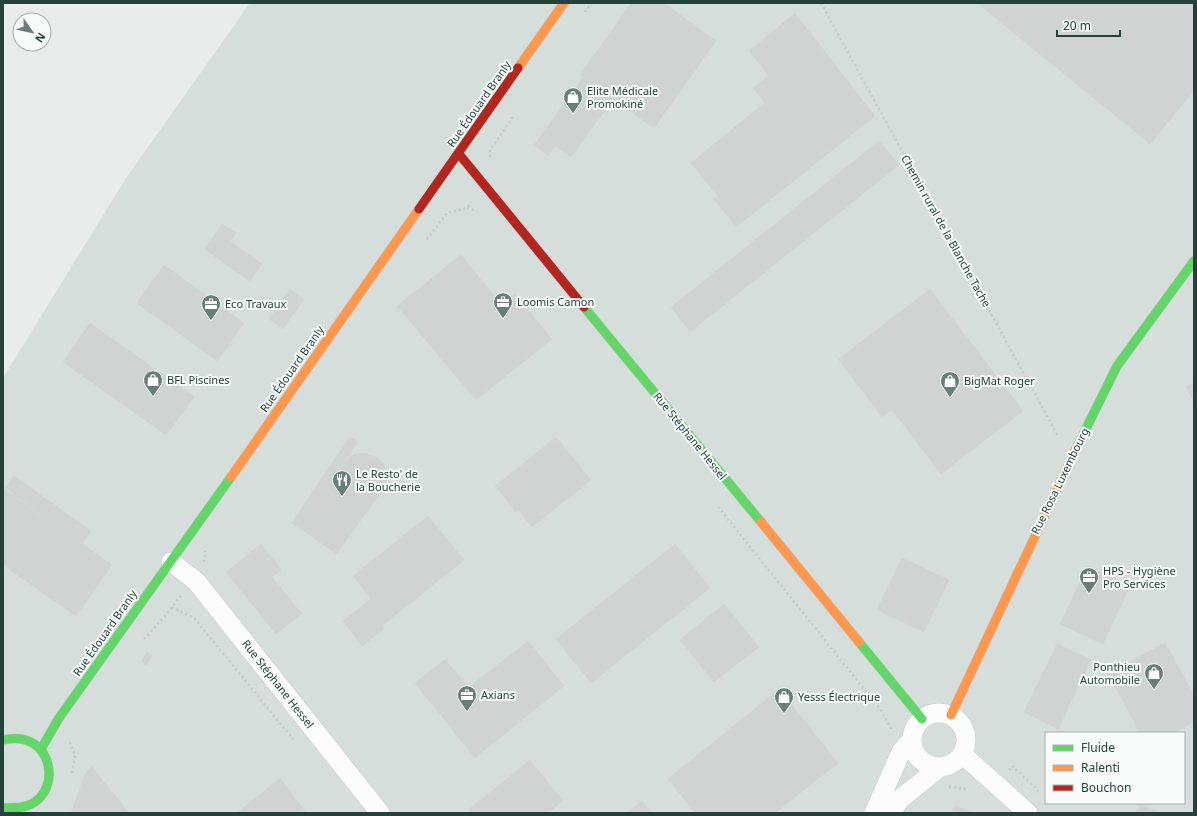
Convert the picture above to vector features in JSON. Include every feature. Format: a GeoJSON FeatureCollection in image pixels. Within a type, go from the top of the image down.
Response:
{"type":"FeatureCollection","features":[{"type":"Feature","properties":{"kind":"street","name":"Rue Édouard Branly"},"geometry":{"type":"LineString","coordinates":[[41,749],[59,718],[171,562],[564,3]]}},
{"type":"Feature","properties":{"kind":"street","name":"Rue Stéphane Hessel"},"geometry":{"type":"LineString","coordinates":[[459,154],[922,718]]}},
{"type":"Feature","properties":{"kind":"street","name":"Rue Rosa Luxembourg"},"geometry":{"type":"LineString","coordinates":[[951,715],[1070,458],[1117,366],[1194,262]]}},
{"type":"Feature","properties":{"kind":"street","name":"Rue Stéphane Hessel"},"geometry":{"type":"LineString","coordinates":[[171,562],[196,581],[380,813]]}},
{"type":"Feature","properties":{"kind":"street"},"geometry":{"type":"LineString","coordinates":[[936,713],[951,715],[958,720],[964,728],[966,746],[962,754],[956,761],[948,766],[930,766],[922,762],[915,752],[912,740],[916,725],[922,718],[936,713]]}},
{"type":"Feature","properties":{"kind":"street"},"geometry":{"type":"LineString","coordinates":[[3,740],[15,738],[29,741],[41,749],[48,762],[50,776],[47,790],[38,801],[25,811],[3,808]]}},
{"type":"Feature","properties":{"kind":"street"},"geometry":{"type":"LineString","coordinates":[[874,813],[901,752],[912,740]]}},
{"type":"Feature","properties":{"kind":"street"},"geometry":{"type":"LineString","coordinates":[[962,754],[1028,813]]}},
{"type":"Feature","properties":{"kind":"street"},"geometry":{"type":"LineString","coordinates":[[892,813],[899,800],[940,767]]}},
{"type":"Feature","properties":{"kind":"path"},"geometry":{"type":"LineString","coordinates":[[582,16],[591,3]]}},
{"type":"Feature","properties":{"kind":"path","name":"Chemin rural de la Blanche Tache"},"geometry":{"type":"LineString","coordinates":[[821,3],[1070,458]]}},
{"type":"Feature","properties":{"kind":"path"},"geometry":{"type":"LineString","coordinates":[[467,208],[482,183],[494,167],[490,158],[490,150],[517,111]]}},
{"type":"Feature","properties":{"kind":"path"},"geometry":{"type":"LineString","coordinates":[[423,243],[447,213],[467,208],[478,211]]}},
{"type":"Feature","properties":{"kind":"path"},"geometry":{"type":"LineString","coordinates":[[717,506],[881,710],[893,733]]}},
{"type":"Feature","properties":{"kind":"path"},"geometry":{"type":"LineString","coordinates":[[144,639],[172,607],[193,579],[205,561],[205,550]]}},
{"type":"Feature","properties":{"kind":"path"},"geometry":{"type":"LineString","coordinates":[[172,607],[194,618],[294,740]]}},
{"type":"Feature","properties":{"kind":"path"},"geometry":{"type":"LineString","coordinates":[[946,787],[971,789]]}},
{"type":"Feature","properties":{"kind":"shaded area"},"geometry":{"type":"Polygon","coordinates":[[[250,3],[1194,3],[1194,813],[3,813],[3,378],[126,178],[250,3]]]}},
{"type":"Feature","properties":{"kind":"building"},"geometry":{"type":"Polygon","coordinates":[[[631,3],[664,3],[716,41],[654,128],[613,99],[571,157],[555,146],[548,156],[534,145],[583,77],[580,75],[631,3]]]}},
{"type":"Feature","properties":{"kind":"building"},"geometry":{"type":"Polygon","coordinates":[[[977,3],[1194,3],[1194,91],[1150,144],[977,3]]]}},
{"type":"Feature","properties":{"kind":"building"},"geometry":{"type":"Polygon","coordinates":[[[795,13],[875,116],[736,227],[725,213],[729,210],[691,163],[780,90],[749,51],[795,13]]]}},
{"type":"Feature","properties":{"kind":"building"},"geometry":{"type":"Polygon","coordinates":[[[769,76],[780,90],[765,103],[753,88],[769,76]]]}},
{"type":"Feature","properties":{"kind":"building"},"geometry":{"type":"Polygon","coordinates":[[[879,141],[899,165],[690,332],[671,307],[879,141]]]}},
{"type":"Feature","properties":{"kind":"building"},"geometry":{"type":"Polygon","coordinates":[[[718,196],[729,210],[725,213],[713,199],[718,196]]]}},
{"type":"Feature","properties":{"kind":"building"},"geometry":{"type":"Polygon","coordinates":[[[222,224],[236,233],[230,241],[262,264],[250,281],[204,249],[222,224]]]}},
{"type":"Feature","properties":{"kind":"building"},"geometry":{"type":"Polygon","coordinates":[[[461,255],[500,303],[515,294],[552,339],[476,400],[397,306],[461,255]]]}},
{"type":"Feature","properties":{"kind":"building"},"geometry":{"type":"Polygon","coordinates":[[[164,265],[244,323],[217,361],[137,303],[164,265]]]}},
{"type":"Feature","properties":{"kind":"building"},"geometry":{"type":"Polygon","coordinates":[[[290,289],[304,299],[283,329],[269,319],[290,289]]]}},
{"type":"Feature","properties":{"kind":"building"},"geometry":{"type":"Polygon","coordinates":[[[930,289],[1023,411],[941,474],[848,352],[930,289]]]}},
{"type":"Feature","properties":{"kind":"building"},"geometry":{"type":"Polygon","coordinates":[[[90,323],[194,397],[166,435],[63,362],[90,323]]]}},
{"type":"Feature","properties":{"kind":"building"},"geometry":{"type":"Polygon","coordinates":[[[848,352],[892,410],[882,417],[838,359],[848,352]]]}},
{"type":"Feature","properties":{"kind":"building"},"geometry":{"type":"Polygon","coordinates":[[[1194,382],[1194,402],[1186,387],[1194,382]]]}},
{"type":"Feature","properties":{"kind":"building"},"geometry":{"type":"Polygon","coordinates":[[[350,437],[358,442],[323,492],[316,487],[350,437]]]}},
{"type":"Feature","properties":{"kind":"building"},"geometry":{"type":"Polygon","coordinates":[[[556,437],[591,480],[532,527],[518,510],[516,512],[495,486],[556,437]]]}},
{"type":"Feature","properties":{"kind":"building"},"geometry":{"type":"Polygon","coordinates":[[[364,453],[378,458],[384,464],[387,472],[386,485],[337,554],[292,523],[316,487],[323,492],[349,457],[364,453]]]}},
{"type":"Feature","properties":{"kind":"building"},"geometry":{"type":"Polygon","coordinates":[[[14,476],[91,531],[82,544],[5,488],[14,476]]]}},
{"type":"Feature","properties":{"kind":"building"},"geometry":{"type":"Polygon","coordinates":[[[4,489],[112,565],[76,616],[3,565],[4,489]]]}},
{"type":"Feature","properties":{"kind":"building"},"geometry":{"type":"Polygon","coordinates":[[[428,516],[464,560],[382,626],[384,629],[362,646],[343,621],[371,599],[353,576],[428,516]]]}},
{"type":"Feature","properties":{"kind":"building"},"geometry":{"type":"Polygon","coordinates":[[[261,544],[282,570],[272,577],[302,614],[276,634],[226,572],[261,544]]]}},
{"type":"Feature","properties":{"kind":"building"},"geometry":{"type":"Polygon","coordinates":[[[675,544],[710,588],[591,683],[556,639],[675,544]]]}},
{"type":"Feature","properties":{"kind":"building"},"geometry":{"type":"Polygon","coordinates":[[[902,558],[949,580],[924,632],[877,610],[902,558]]]}},
{"type":"Feature","properties":{"kind":"building"},"geometry":{"type":"Polygon","coordinates":[[[1087,566],[1119,581],[1118,583],[1088,570],[1074,600],[1072,599],[1087,566]]]}},
{"type":"Feature","properties":{"kind":"building"},"geometry":{"type":"Polygon","coordinates":[[[1088,570],[1118,583],[1119,581],[1130,586],[1103,644],[1060,624],[1072,599],[1074,600],[1088,570]]]}},
{"type":"Feature","properties":{"kind":"building"},"geometry":{"type":"Polygon","coordinates":[[[724,604],[759,647],[714,682],[680,640],[724,604]]]}},
{"type":"Feature","properties":{"kind":"building"},"geometry":{"type":"Polygon","coordinates":[[[528,641],[564,686],[475,758],[415,683],[445,659],[468,688],[528,641]]]}},
{"type":"Feature","properties":{"kind":"building"},"geometry":{"type":"Polygon","coordinates":[[[1165,643],[1194,695],[1194,722],[1176,732],[1139,732],[1108,673],[1165,643]]]}},
{"type":"Feature","properties":{"kind":"building"},"geometry":{"type":"Polygon","coordinates":[[[1057,644],[1091,660],[1058,729],[1024,712],[1057,644]]]}},
{"type":"Feature","properties":{"kind":"building"},"geometry":{"type":"Polygon","coordinates":[[[147,652],[153,656],[146,665],[141,662],[147,652]]]}},
{"type":"Feature","properties":{"kind":"building"},"geometry":{"type":"Polygon","coordinates":[[[779,689],[838,763],[775,813],[695,813],[668,779],[779,689]]]}},
{"type":"Feature","properties":{"kind":"building"},"geometry":{"type":"Polygon","coordinates":[[[530,760],[563,801],[548,813],[470,813],[468,810],[530,760]]]}},
{"type":"Feature","properties":{"kind":"building"},"geometry":{"type":"Polygon","coordinates":[[[92,767],[129,813],[71,813],[85,774],[92,767]]]}},
{"type":"Feature","properties":{"kind":"building"},"geometry":{"type":"Polygon","coordinates":[[[280,778],[306,813],[237,813],[280,778]]]}},
{"type":"Feature","properties":{"kind":"building"},"geometry":{"type":"Polygon","coordinates":[[[642,801],[652,813],[627,813],[642,801]]]}},
{"type":"Feature","properties":{"kind":"building"},"geometry":{"type":"Polygon","coordinates":[[[1140,804],[1160,813],[1135,813],[1140,804]]]}},
{"type":"Feature","properties":{"kind":"building"},"geometry":{"type":"Polygon","coordinates":[[[955,805],[972,813],[951,813],[955,805]]]}},
{"type":"Feature","properties":{"kind":"traffic: fast"},"geometry":{"type":"LineString","coordinates":[[1077,447],[1117,366],[1194,261]]}},
{"type":"Feature","properties":{"kind":"traffic: fast"},"geometry":{"type":"LineString","coordinates":[[584,307],[761,522]]}},
{"type":"Feature","properties":{"kind":"traffic: fast"},"geometry":{"type":"LineString","coordinates":[[41,749],[59,718],[231,477]]}},
{"type":"Feature","properties":{"kind":"traffic: fast"},"geometry":{"type":"LineString","coordinates":[[859,642],[922,719]]}},
{"type":"Feature","properties":{"kind":"traffic: fast"},"geometry":{"type":"LineString","coordinates":[[3,740],[21,739],[34,744],[43,753],[48,766],[49,779],[44,791],[36,801],[22,807],[3,808]]}},
{"type":"Feature","properties":{"kind":"traffic: slow"},"geometry":{"type":"LineString","coordinates":[[518,68],[564,3]]}},
{"type":"Feature","properties":{"kind":"traffic: slow"},"geometry":{"type":"LineString","coordinates":[[231,477],[419,209]]}},
{"type":"Feature","properties":{"kind":"traffic: slow"},"geometry":{"type":"LineString","coordinates":[[951,715],[1077,447]]}},
{"type":"Feature","properties":{"kind":"traffic: slow"},"geometry":{"type":"LineString","coordinates":[[761,522],[859,642]]}},
{"type":"Feature","properties":{"kind":"traffic: jam"},"geometry":{"type":"LineString","coordinates":[[419,209],[518,68]]}},
{"type":"Feature","properties":{"kind":"traffic: jam"},"geometry":{"type":"LineString","coordinates":[[459,154],[584,307]]}},
{"type":"Feature","properties":{"kind":"place","name":"Elite Médicale Promokiné"},"geometry":{"type":"Point","coordinates":[573,114]}},
{"type":"Feature","properties":{"kind":"place","name":"Loomis Camon"},"geometry":{"type":"Point","coordinates":[503,319]}},
{"type":"Feature","properties":{"kind":"place","name":"Eco Travaux"},"geometry":{"type":"Point","coordinates":[211,321]}},
{"type":"Feature","properties":{"kind":"place","name":"BFL Piscines"},"geometry":{"type":"Point","coordinates":[153,397]}},
{"type":"Feature","properties":{"kind":"place","name":"BigMat Roger"},"geometry":{"type":"Point","coordinates":[950,398]}},
{"type":"Feature","properties":{"kind":"place","name":"Le Resto' de la Boucherie"},"geometry":{"type":"Point","coordinates":[342,497]}},
{"type":"Feature","properties":{"kind":"place","name":"HPS - Hygiène Pro Services"},"geometry":{"type":"Point","coordinates":[1089,594]}},
{"type":"Feature","properties":{"kind":"place","name":"Ponthieu Automobile"},"geometry":{"type":"Point","coordinates":[1154,690]}},
{"type":"Feature","properties":{"kind":"place","name":"Axians"},"geometry":{"type":"Point","coordinates":[467,712]}},
{"type":"Feature","properties":{"kind":"place","name":"Yesss Électrique"},"geometry":{"type":"Point","coordinates":[784,714]}}]}
